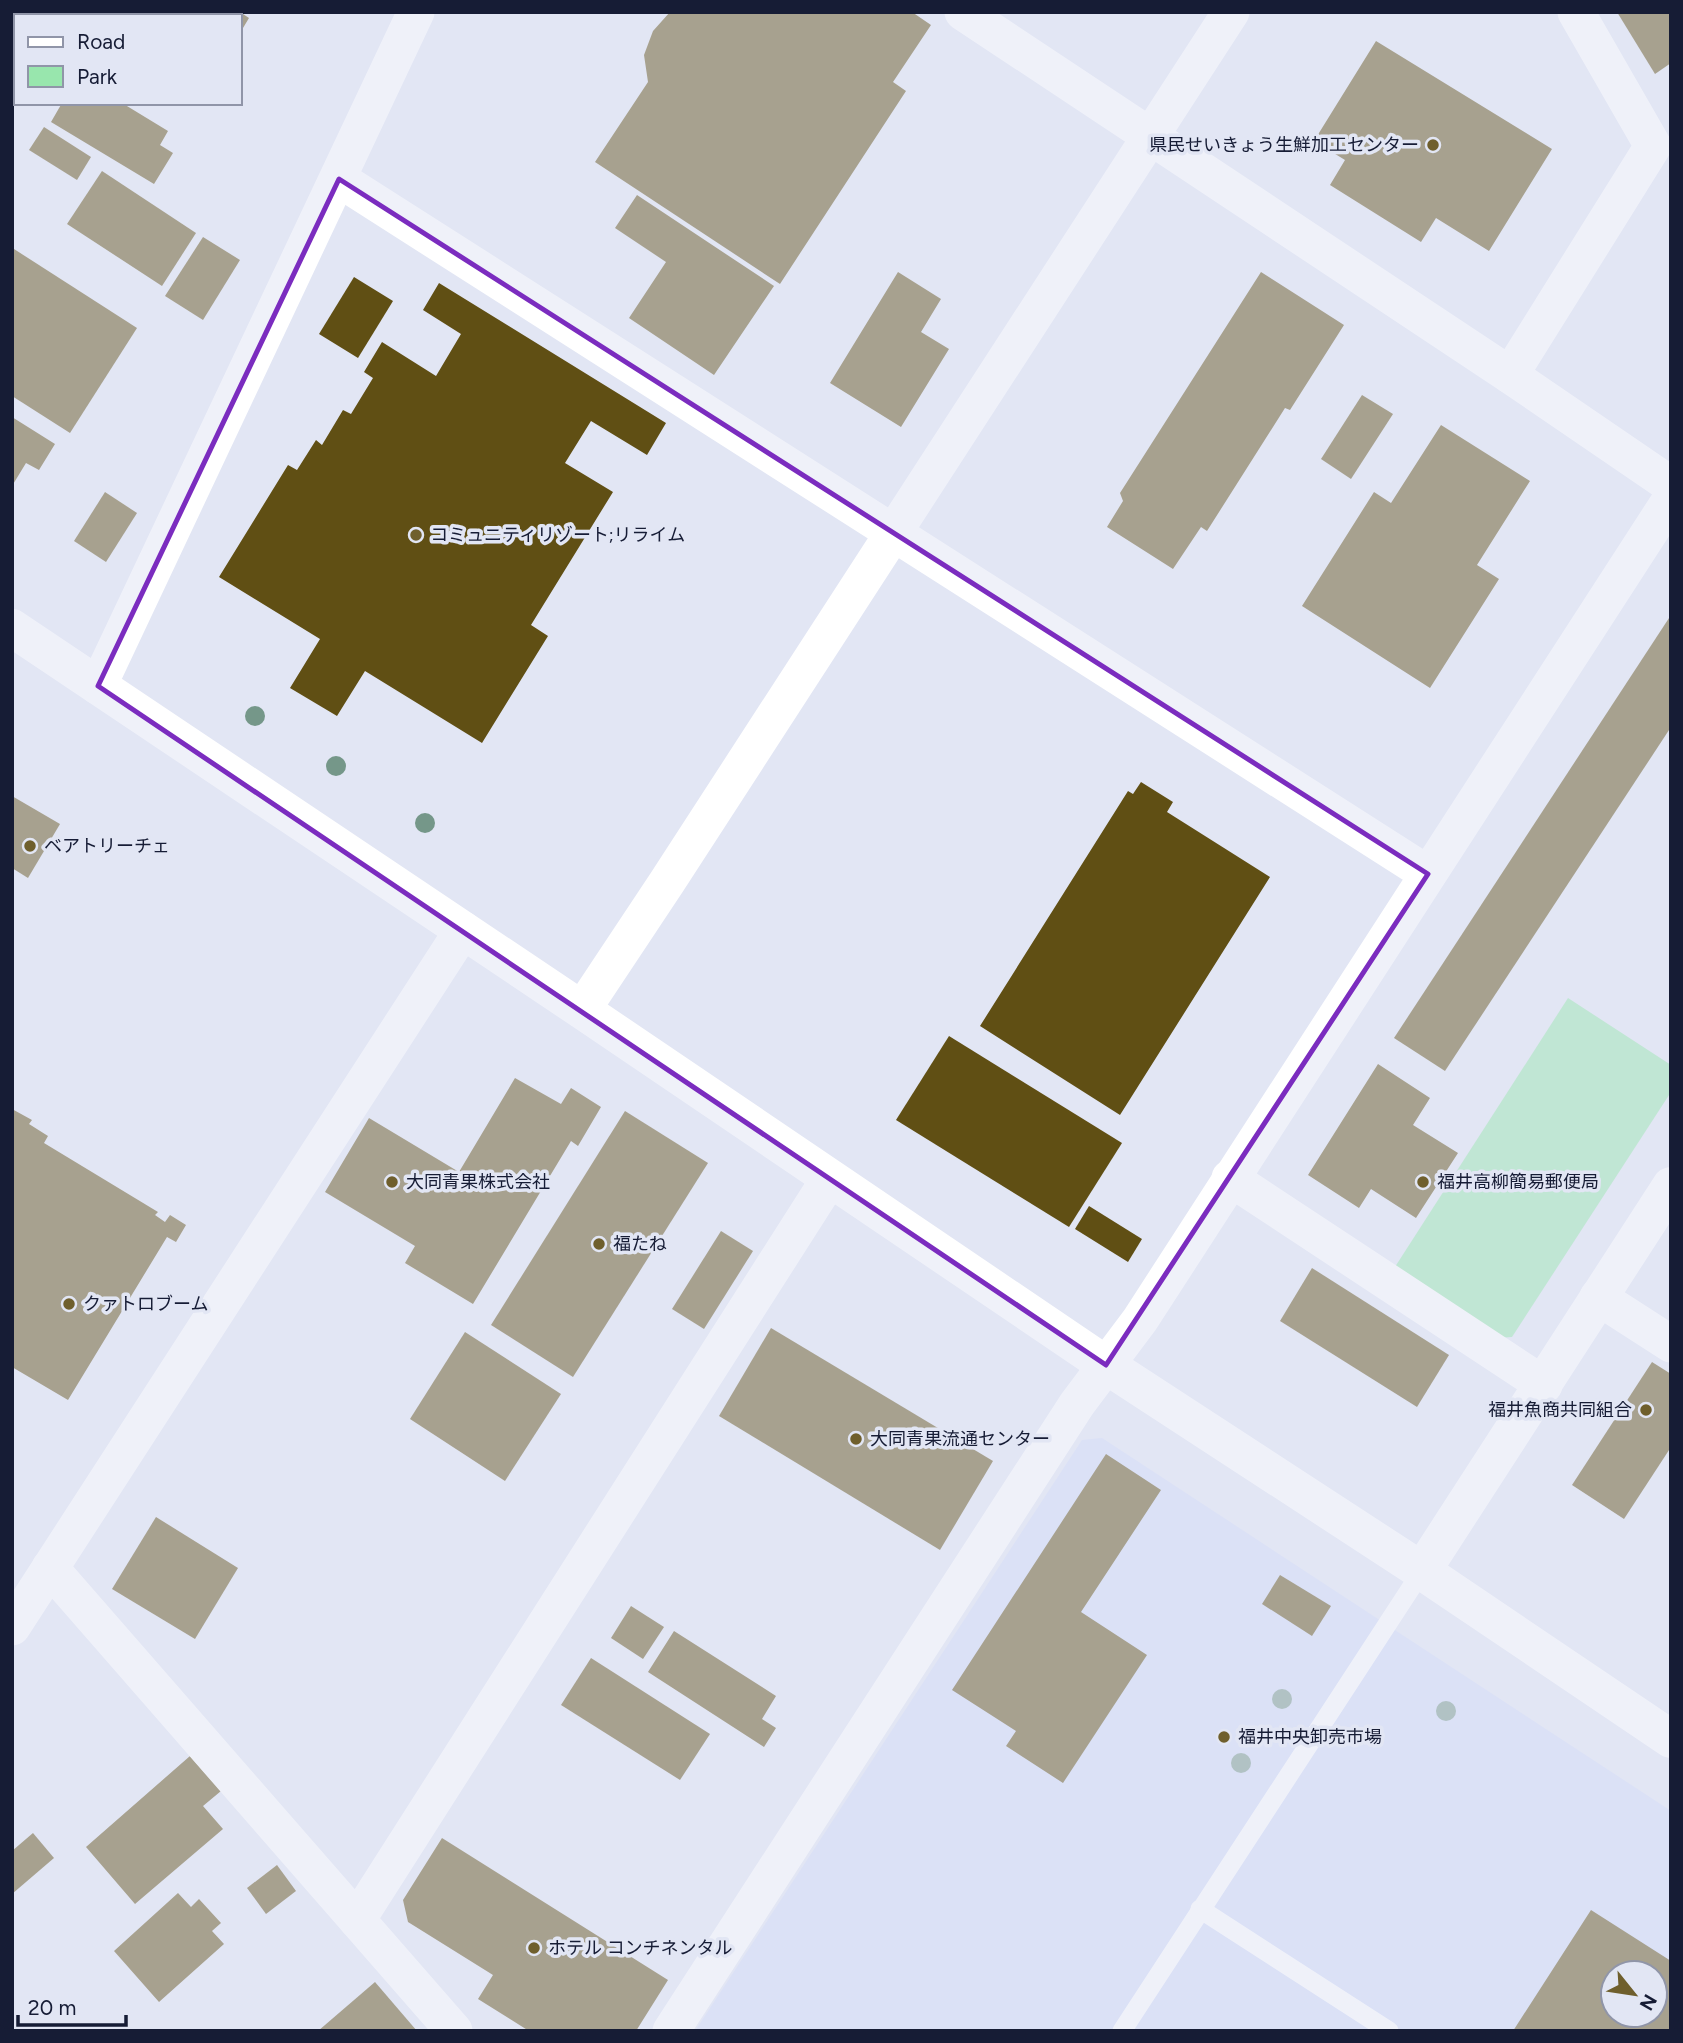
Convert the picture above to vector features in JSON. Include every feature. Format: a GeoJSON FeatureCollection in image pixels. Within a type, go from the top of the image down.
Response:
{"type":"FeatureCollection","features":[{"type":"Feature","properties":{"kind":"street"},"geometry":{"type":"LineString","coordinates":[[98,686],[416,12]]}},
{"type":"Feature","properties":{"kind":"street"},"geometry":{"type":"LineString","coordinates":[[963,12],[1510,374],[1671,485]]}},
{"type":"Feature","properties":{"kind":"street"},"geometry":{"type":"LineString","coordinates":[[582,1010],[1231,12]]}},
{"type":"Feature","properties":{"kind":"street"},"geometry":{"type":"LineString","coordinates":[[1510,374],[1653,146],[1576,12]]}},
{"type":"Feature","properties":{"kind":"street"},"geometry":{"type":"LineString","coordinates":[[339,178],[1428,873]]}},
{"type":"Feature","properties":{"kind":"street"},"geometry":{"type":"LineString","coordinates":[[671,2031],[1077,1404],[1140,1320],[1671,499]]}},
{"type":"Feature","properties":{"kind":"street"},"geometry":{"type":"LineString","coordinates":[[12,628],[1106,1365],[1422,1570],[1671,1739]]}},
{"type":"Feature","properties":{"kind":"street"},"geometry":{"type":"LineString","coordinates":[[12,1627],[463,930]]}},
{"type":"Feature","properties":{"kind":"street"},"geometry":{"type":"LineString","coordinates":[[357,1920],[831,1178]]}},
{"type":"Feature","properties":{"kind":"street"},"geometry":{"type":"LineString","coordinates":[[1230,1178],[1544,1385]]}},
{"type":"Feature","properties":{"kind":"street"},"geometry":{"type":"LineString","coordinates":[[1422,1570],[1671,1186]]}},
{"type":"Feature","properties":{"kind":"street"},"geometry":{"type":"LineString","coordinates":[[1598,1297],[1671,1344]]}},
{"type":"Feature","properties":{"kind":"street"},"geometry":{"type":"LineString","coordinates":[[50,1568],[454,2031]]}},
{"type":"Feature","properties":{"kind":"lane"},"geometry":{"type":"LineString","coordinates":[[1122,2031],[1422,1570]]}},
{"type":"Feature","properties":{"kind":"lane"},"geometry":{"type":"LineString","coordinates":[[1200,1909],[1389,2031]]}},
{"type":"Feature","properties":{"kind":"highlighted area"},"geometry":{"type":"Polygon","coordinates":[[[339,179],[1428,874],[1106,1365],[98,686],[339,179]]]}},
{"type":"Feature","properties":{"kind":"shaded area","name":"福井中央卸売市場"},"geometry":{"type":"Polygon","coordinates":[[[1102,1438],[1671,1811],[1671,2031],[695,2031],[1082,1440],[1102,1438]]]}},
{"type":"Feature","properties":{"kind":"green space"},"geometry":{"type":"Polygon","coordinates":[[[1568,998],[1671,1065],[1671,1092],[1512,1337],[1497,1338],[1393,1270],[1568,998]]]}},
{"type":"Feature","properties":{"kind":"building"},"geometry":{"type":"Polygon","coordinates":[[[135,12],[240,12],[249,18],[242,30],[242,14],[135,12]]]}},
{"type":"Feature","properties":{"kind":"building"},"geometry":{"type":"Polygon","coordinates":[[[670,12],[912,12],[931,25],[893,82],[906,91],[780,284],[595,162],[648,82],[644,55],[653,31],[670,12]]]}},
{"type":"Feature","properties":{"kind":"building"},"geometry":{"type":"Polygon","coordinates":[[[1617,12],[1671,12],[1671,63],[1655,74],[1617,12]]]}},
{"type":"Feature","properties":{"kind":"building","name":"県民せいきょう生鮮加工センター"},"geometry":{"type":"Polygon","coordinates":[[[1376,41],[1552,149],[1489,251],[1436,218],[1421,242],[1330,185],[1345,160],[1314,141],[1376,41]]]}},
{"type":"Feature","properties":{"kind":"building"},"geometry":{"type":"Polygon","coordinates":[[[61,105],[125,105],[168,131],[160,145],[173,153],[154,184],[51,122],[61,105]]]}},
{"type":"Feature","properties":{"kind":"building"},"geometry":{"type":"Polygon","coordinates":[[[44,127],[91,157],[77,180],[29,150],[44,127]]]}},
{"type":"Feature","properties":{"kind":"building"},"geometry":{"type":"Polygon","coordinates":[[[102,171],[196,233],[162,286],[67,224],[102,171]]]}},
{"type":"Feature","properties":{"kind":"building"},"geometry":{"type":"Polygon","coordinates":[[[637,195],[774,286],[714,375],[629,318],[666,262],[615,228],[637,195]]]}},
{"type":"Feature","properties":{"kind":"building"},"geometry":{"type":"Polygon","coordinates":[[[203,237],[240,260],[203,320],[165,296],[203,237]]]}},
{"type":"Feature","properties":{"kind":"building"},"geometry":{"type":"Polygon","coordinates":[[[14,249],[137,328],[70,433],[12,396],[14,249]]]}},
{"type":"Feature","properties":{"kind":"building"},"geometry":{"type":"Polygon","coordinates":[[[898,272],[941,299],[921,332],[949,349],[901,427],[830,383],[898,272]]]}},
{"type":"Feature","properties":{"kind":"building"},"geometry":{"type":"Polygon","coordinates":[[[1261,272],[1344,325],[1290,410],[1285,408],[1207,531],[1201,527],[1173,569],[1107,527],[1123,501],[1120,493],[1261,272]]]}},
{"type":"Feature","properties":{"kind":"building"},"geometry":{"type":"Polygon","coordinates":[[[354,277],[393,301],[358,358],[319,334],[354,277]]]}},
{"type":"Feature","properties":{"kind":"building","name":"コミュニティリゾート;リライム"},"geometry":{"type":"Polygon","coordinates":[[[439,283],[666,423],[647,455],[591,421],[565,463],[613,492],[531,625],[548,636],[482,743],[365,671],[337,716],[290,688],[320,639],[219,577],[288,465],[297,470],[316,440],[322,445],[343,410],[351,414],[373,378],[364,372],[382,342],[436,376],[461,334],[423,310],[439,283]]]}},
{"type":"Feature","properties":{"kind":"building"},"geometry":{"type":"Polygon","coordinates":[[[1362,395],[1393,414],[1351,479],[1321,459],[1362,395]]]}},
{"type":"Feature","properties":{"kind":"building"},"geometry":{"type":"Polygon","coordinates":[[[12,417],[55,444],[39,470],[26,463],[12,486],[12,417]]]}},
{"type":"Feature","properties":{"kind":"building"},"geometry":{"type":"Polygon","coordinates":[[[1441,425],[1530,481],[1477,565],[1499,579],[1430,688],[1302,606],[1374,492],[1391,503],[1441,425]]]}},
{"type":"Feature","properties":{"kind":"building"},"geometry":{"type":"Polygon","coordinates":[[[105,492],[137,513],[106,562],[74,541],[105,492]]]}},
{"type":"Feature","properties":{"kind":"building"},"geometry":{"type":"Polygon","coordinates":[[[1671,615],[1671,727],[1445,1071],[1394,1038],[1671,615]]]}},
{"type":"Feature","properties":{"kind":"building"},"geometry":{"type":"Polygon","coordinates":[[[1141,782],[1173,802],[1167,812],[1270,877],[1120,1115],[980,1026],[1128,791],[1133,794],[1141,782]]]}},
{"type":"Feature","properties":{"kind":"building","name":"ベアトリーチェ"},"geometry":{"type":"Polygon","coordinates":[[[12,796],[60,824],[28,878],[12,868],[12,796]]]}},
{"type":"Feature","properties":{"kind":"building"},"geometry":{"type":"Polygon","coordinates":[[[949,1036],[1122,1143],[1069,1227],[896,1120],[949,1036]]]}},
{"type":"Feature","properties":{"kind":"building"},"geometry":{"type":"Polygon","coordinates":[[[1378,1064],[1430,1098],[1413,1125],[1458,1153],[1416,1218],[1371,1189],[1359,1208],[1308,1175],[1378,1064]]]}},
{"type":"Feature","properties":{"kind":"building"},"geometry":{"type":"Polygon","coordinates":[[[515,1078],[561,1104],[571,1088],[601,1107],[578,1146],[571,1141],[473,1304],[405,1263],[415,1246],[325,1192],[369,1118],[459,1172],[515,1078]]]}},
{"type":"Feature","properties":{"kind":"building","name":"クァトロブーム"},"geometry":{"type":"Polygon","coordinates":[[[12,1109],[32,1120],[29,1124],[48,1136],[44,1143],[158,1212],[155,1215],[165,1222],[170,1215],[186,1225],[176,1242],[167,1237],[68,1400],[12,1367],[12,1109]]]}},
{"type":"Feature","properties":{"kind":"building","name":"福たね"},"geometry":{"type":"Polygon","coordinates":[[[625,1111],[708,1163],[573,1377],[491,1325],[625,1111]]]}},
{"type":"Feature","properties":{"kind":"building"},"geometry":{"type":"Polygon","coordinates":[[[1089,1206],[1142,1239],[1128,1262],[1075,1229],[1089,1206]]]}},
{"type":"Feature","properties":{"kind":"building"},"geometry":{"type":"Polygon","coordinates":[[[721,1231],[753,1251],[704,1329],[672,1309],[721,1231]]]}},
{"type":"Feature","properties":{"kind":"building"},"geometry":{"type":"Polygon","coordinates":[[[1312,1268],[1449,1355],[1417,1407],[1280,1321],[1312,1268]]]}},
{"type":"Feature","properties":{"kind":"building","name":"大同青果流通センター"},"geometry":{"type":"Polygon","coordinates":[[[771,1328],[993,1461],[940,1550],[719,1416],[771,1328]]]}},
{"type":"Feature","properties":{"kind":"building"},"geometry":{"type":"Polygon","coordinates":[[[465,1332],[561,1394],[505,1481],[410,1419],[465,1332]]]}},
{"type":"Feature","properties":{"kind":"building","name":"福井魚商共同組合"},"geometry":{"type":"Polygon","coordinates":[[[1652,1362],[1671,1374],[1671,1447],[1624,1519],[1572,1485],[1652,1362]]]}},
{"type":"Feature","properties":{"kind":"building"},"geometry":{"type":"Polygon","coordinates":[[[1106,1454],[1161,1490],[1081,1612],[1147,1655],[1063,1783],[1006,1746],[1016,1731],[952,1690],[1106,1454]]]}},
{"type":"Feature","properties":{"kind":"building"},"geometry":{"type":"Polygon","coordinates":[[[156,1517],[238,1568],[195,1639],[112,1589],[156,1517]]]}},
{"type":"Feature","properties":{"kind":"building"},"geometry":{"type":"Polygon","coordinates":[[[1280,1575],[1331,1606],[1312,1636],[1262,1604],[1280,1575]]]}},
{"type":"Feature","properties":{"kind":"building"},"geometry":{"type":"Polygon","coordinates":[[[631,1606],[664,1627],[643,1659],[611,1638],[631,1606]]]}},
{"type":"Feature","properties":{"kind":"building"},"geometry":{"type":"Polygon","coordinates":[[[674,1631],[776,1696],[762,1719],[776,1728],[764,1747],[648,1672],[674,1631]]]}},
{"type":"Feature","properties":{"kind":"building"},"geometry":{"type":"Polygon","coordinates":[[[591,1658],[710,1734],[680,1780],[561,1705],[591,1658]]]}},
{"type":"Feature","properties":{"kind":"building"},"geometry":{"type":"Polygon","coordinates":[[[190,1756],[221,1791],[203,1806],[223,1829],[135,1904],[86,1847],[190,1756]]]}},
{"type":"Feature","properties":{"kind":"building"},"geometry":{"type":"Polygon","coordinates":[[[33,1833],[54,1858],[12,1894],[12,1851],[33,1833]]]}},
{"type":"Feature","properties":{"kind":"building","name":"ホテル コンチネンタル"},"geometry":{"type":"Polygon","coordinates":[[[442,1838],[668,1980],[636,2031],[529,2031],[478,1999],[493,1975],[408,1922],[403,1900],[442,1838]]]}},
{"type":"Feature","properties":{"kind":"building"},"geometry":{"type":"Polygon","coordinates":[[[277,1865],[296,1891],[266,1914],[247,1888],[277,1865]]]}},
{"type":"Feature","properties":{"kind":"building"},"geometry":{"type":"Polygon","coordinates":[[[178,1893],[191,1907],[199,1899],[221,1923],[212,1931],[224,1944],[159,2002],[114,1951],[178,1893]]]}},
{"type":"Feature","properties":{"kind":"building"},"geometry":{"type":"Polygon","coordinates":[[[1591,1910],[1668,1959],[1599,1959],[1599,2029],[1669,2029],[1669,1960],[1671,2031],[1513,2031],[1591,1910]]]}},
{"type":"Feature","properties":{"kind":"building"},"geometry":{"type":"Polygon","coordinates":[[[375,1982],[417,2031],[318,2031],[375,1982]]]}},
{"type":"Feature","properties":{"kind":"place","name":"県民せいきょう生鮮加工センター"},"geometry":{"type":"Point","coordinates":[1433,145]}},
{"type":"Feature","properties":{"kind":"place","name":"コミュニティリゾート;リライム"},"geometry":{"type":"Point","coordinates":[416,535]}},
{"type":"Feature","properties":{"kind":"place","name":"ベアトリーチェ"},"geometry":{"type":"Point","coordinates":[30,846]}},
{"type":"Feature","properties":{"kind":"place","name":"大同青果株式会社"},"geometry":{"type":"Point","coordinates":[392,1182]}},
{"type":"Feature","properties":{"kind":"place","name":"福井高柳簡易郵便局"},"geometry":{"type":"Point","coordinates":[1423,1182]}},
{"type":"Feature","properties":{"kind":"place","name":"福たね"},"geometry":{"type":"Point","coordinates":[599,1244]}},
{"type":"Feature","properties":{"kind":"place","name":"クァトロブーム"},"geometry":{"type":"Point","coordinates":[69,1304]}},
{"type":"Feature","properties":{"kind":"place","name":"福井魚商共同組合"},"geometry":{"type":"Point","coordinates":[1646,1410]}},
{"type":"Feature","properties":{"kind":"place","name":"大同青果流通センター"},"geometry":{"type":"Point","coordinates":[856,1439]}},
{"type":"Feature","properties":{"kind":"place","name":"福井中央卸売市場"},"geometry":{"type":"Point","coordinates":[1224,1737]}},
{"type":"Feature","properties":{"kind":"place","name":"ホテル コンチネンタル"},"geometry":{"type":"Point","coordinates":[534,1948]}}]}
